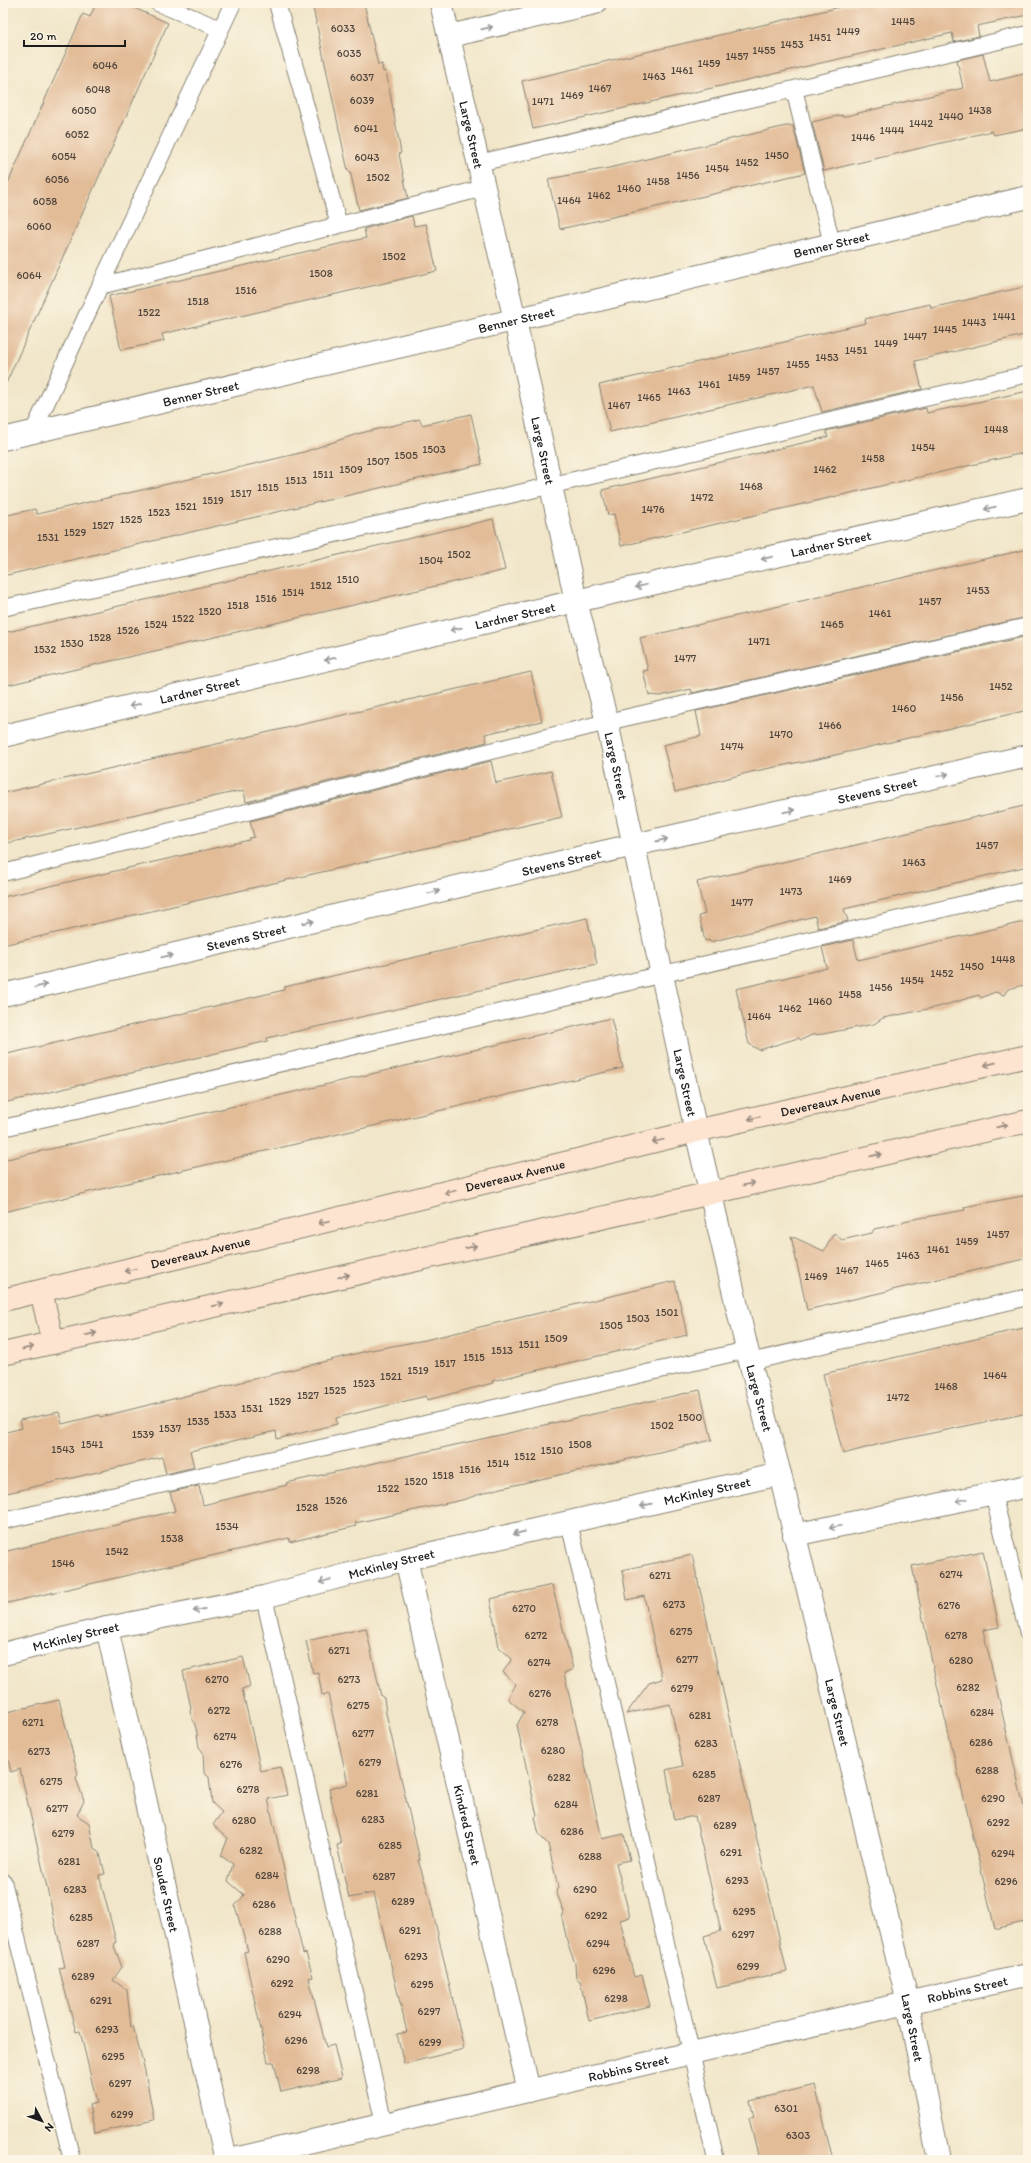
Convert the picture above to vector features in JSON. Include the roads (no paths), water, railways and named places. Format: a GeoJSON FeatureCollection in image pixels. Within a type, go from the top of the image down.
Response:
{"type":"FeatureCollection","features":[{"type":"Feature","properties":{"kind":"main road","name":"Devereaux Avenue"},"geometry":{"type":"LineString","coordinates":[[3,1300],[41,1292],[696,1131],[1028,1056]]}},
{"type":"Feature","properties":{"kind":"main road"},"geometry":{"type":"LineString","coordinates":[[3,1354],[1028,1120]]}},
{"type":"Feature","properties":{"kind":"main road"},"geometry":{"type":"LineString","coordinates":[[41,1292],[53,1342]]}},
{"type":"Feature","properties":{"kind":"street","name":"Large Street"},"geometry":{"type":"LineString","coordinates":[[441,3],[515,320],[576,601],[607,722],[696,1131],[749,1356],[780,1474],[908,2003],[939,2160]]}},
{"type":"Feature","properties":{"kind":"street"},"geometry":{"type":"LineString","coordinates":[[449,36],[595,3]]}},
{"type":"Feature","properties":{"kind":"street","name":"Benner Street"},"geometry":{"type":"LineString","coordinates":[[3,439],[515,320],[1028,197]]}},
{"type":"Feature","properties":{"kind":"street","name":"Lardner Street"},"geometry":{"type":"LineString","coordinates":[[3,736],[576,601],[1028,499]]}},
{"type":"Feature","properties":{"kind":"street","name":"Stevens Street"},"geometry":{"type":"LineString","coordinates":[[3,995],[634,846],[1028,756]]}},
{"type":"Feature","properties":{"kind":"street","name":"McKinley Street"},"geometry":{"type":"LineString","coordinates":[[3,1654],[107,1628],[264,1598],[406,1559],[780,1474]]}},
{"type":"Feature","properties":{"kind":"street"},"geometry":{"type":"LineString","coordinates":[[794,1535],[1028,1486]]}},
{"type":"Feature","properties":{"kind":"street","name":"Kindred Street"},"geometry":{"type":"LineString","coordinates":[[406,1559],[530,2091]]}},
{"type":"Feature","properties":{"kind":"street","name":"Souder Street"},"geometry":{"type":"LineString","coordinates":[[107,1628],[226,2160]]}},
{"type":"Feature","properties":{"kind":"street","name":"Robbins Street"},"geometry":{"type":"LineString","coordinates":[[230,2160],[1028,1976]]}},
{"type":"Feature","properties":{"kind":"lane"},"geometry":{"type":"LineString","coordinates":[[158,3],[220,29]]}},
{"type":"Feature","properties":{"kind":"lane"},"geometry":{"type":"LineString","coordinates":[[33,432],[233,3]]}},
{"type":"Feature","properties":{"kind":"lane"},"geometry":{"type":"LineString","coordinates":[[277,3],[339,225]]}},
{"type":"Feature","properties":{"kind":"lane"},"geometry":{"type":"LineString","coordinates":[[479,163],[1028,34]]}},
{"type":"Feature","properties":{"kind":"lane"},"geometry":{"type":"LineString","coordinates":[[794,89],[832,244]]}},
{"type":"Feature","properties":{"kind":"lane"},"geometry":{"type":"LineString","coordinates":[[100,286],[484,188]]}},
{"type":"Feature","properties":{"kind":"lane"},"geometry":{"type":"LineString","coordinates":[[3,608],[550,486],[1028,374]]}},
{"type":"Feature","properties":{"kind":"lane"},"geometry":{"type":"LineString","coordinates":[[3,873],[607,722],[1028,626]]}},
{"type":"Feature","properties":{"kind":"lane"},"geometry":{"type":"LineString","coordinates":[[3,1128],[662,973],[1028,889]]}},
{"type":"Feature","properties":{"kind":"lane"},"geometry":{"type":"LineString","coordinates":[[3,1521],[749,1356],[1028,1297]]}},
{"type":"Feature","properties":{"kind":"lane"},"geometry":{"type":"LineString","coordinates":[[993,1494],[1028,1633]]}},
{"type":"Feature","properties":{"kind":"lane"},"geometry":{"type":"LineString","coordinates":[[569,1522],[716,2160]]}},
{"type":"Feature","properties":{"kind":"lane"},"geometry":{"type":"LineString","coordinates":[[264,1598],[384,2124]]}},
{"type":"Feature","properties":{"kind":"lane"},"geometry":{"type":"LineString","coordinates":[[3,1880],[72,2160]]}}]}
